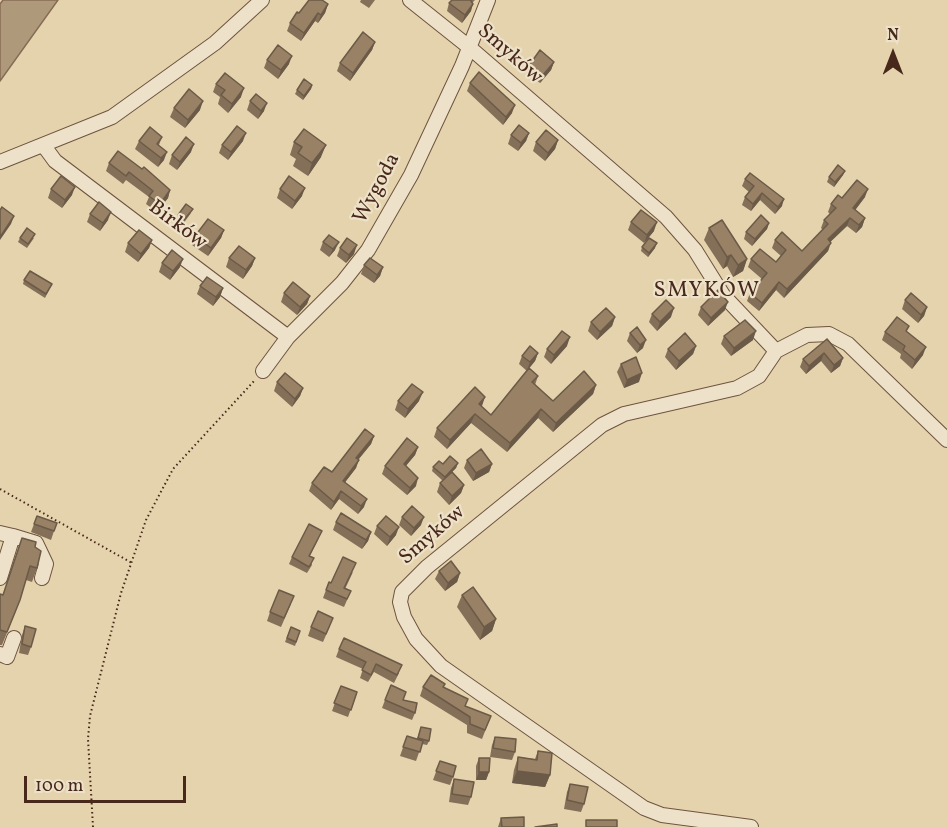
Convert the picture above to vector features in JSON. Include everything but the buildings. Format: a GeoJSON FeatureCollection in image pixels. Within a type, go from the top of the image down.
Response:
{"type":"FeatureCollection","features":[{"type":"Feature","properties":{"kind":"street"},"geometry":{"type":"LineString","coordinates":[[0,162],[112,117],[215,44],[262,0]]}},
{"type":"Feature","properties":{"kind":"street","name":"Smyków"},"geometry":{"type":"LineString","coordinates":[[410,0],[469,47],[666,217],[695,250],[723,295],[776,351]]}},
{"type":"Feature","properties":{"kind":"street","name":"Wygoda"},"geometry":{"type":"LineString","coordinates":[[262,370],[288,337],[342,283],[368,250],[411,175],[488,0]]}},
{"type":"Feature","properties":{"kind":"street","name":"Birków"},"geometry":{"type":"LineString","coordinates":[[44,146],[55,161],[288,337]]}},
{"type":"Feature","properties":{"kind":"street","name":"Smyków"},"geometry":{"type":"LineString","coordinates":[[751,827],[662,815],[644,808],[441,666],[416,639],[400,602],[402,592],[427,567],[602,425],[624,414],[737,388],[759,376],[776,351],[807,335],[829,333],[848,344],[947,440]]}},
{"type":"Feature","properties":{"kind":"street"},"geometry":{"type":"LineString","coordinates":[[0,578],[6,535],[36,543],[46,564],[42,578]]}},
{"type":"Feature","properties":{"kind":"street"},"geometry":{"type":"LineString","coordinates":[[0,654],[7,657],[14,638]]}},
{"type":"Feature","properties":{"kind":"path"},"geometry":{"type":"LineString","coordinates":[[93,827],[88,739],[90,716],[146,520],[173,469],[262,370]]}},
{"type":"Feature","properties":{"kind":"path"},"geometry":{"type":"LineString","coordinates":[[0,489],[132,563]]}},
{"type":"Feature","properties":{"kind":"shaded area"},"geometry":{"type":"Polygon","coordinates":[[[3,0],[58,0],[0,81],[0,4],[3,0]]]}},
{"type":"Feature","properties":{"kind":"district","name":"SMYKÓW"},"geometry":{"type":"Point","coordinates":[707,292]}}]}
